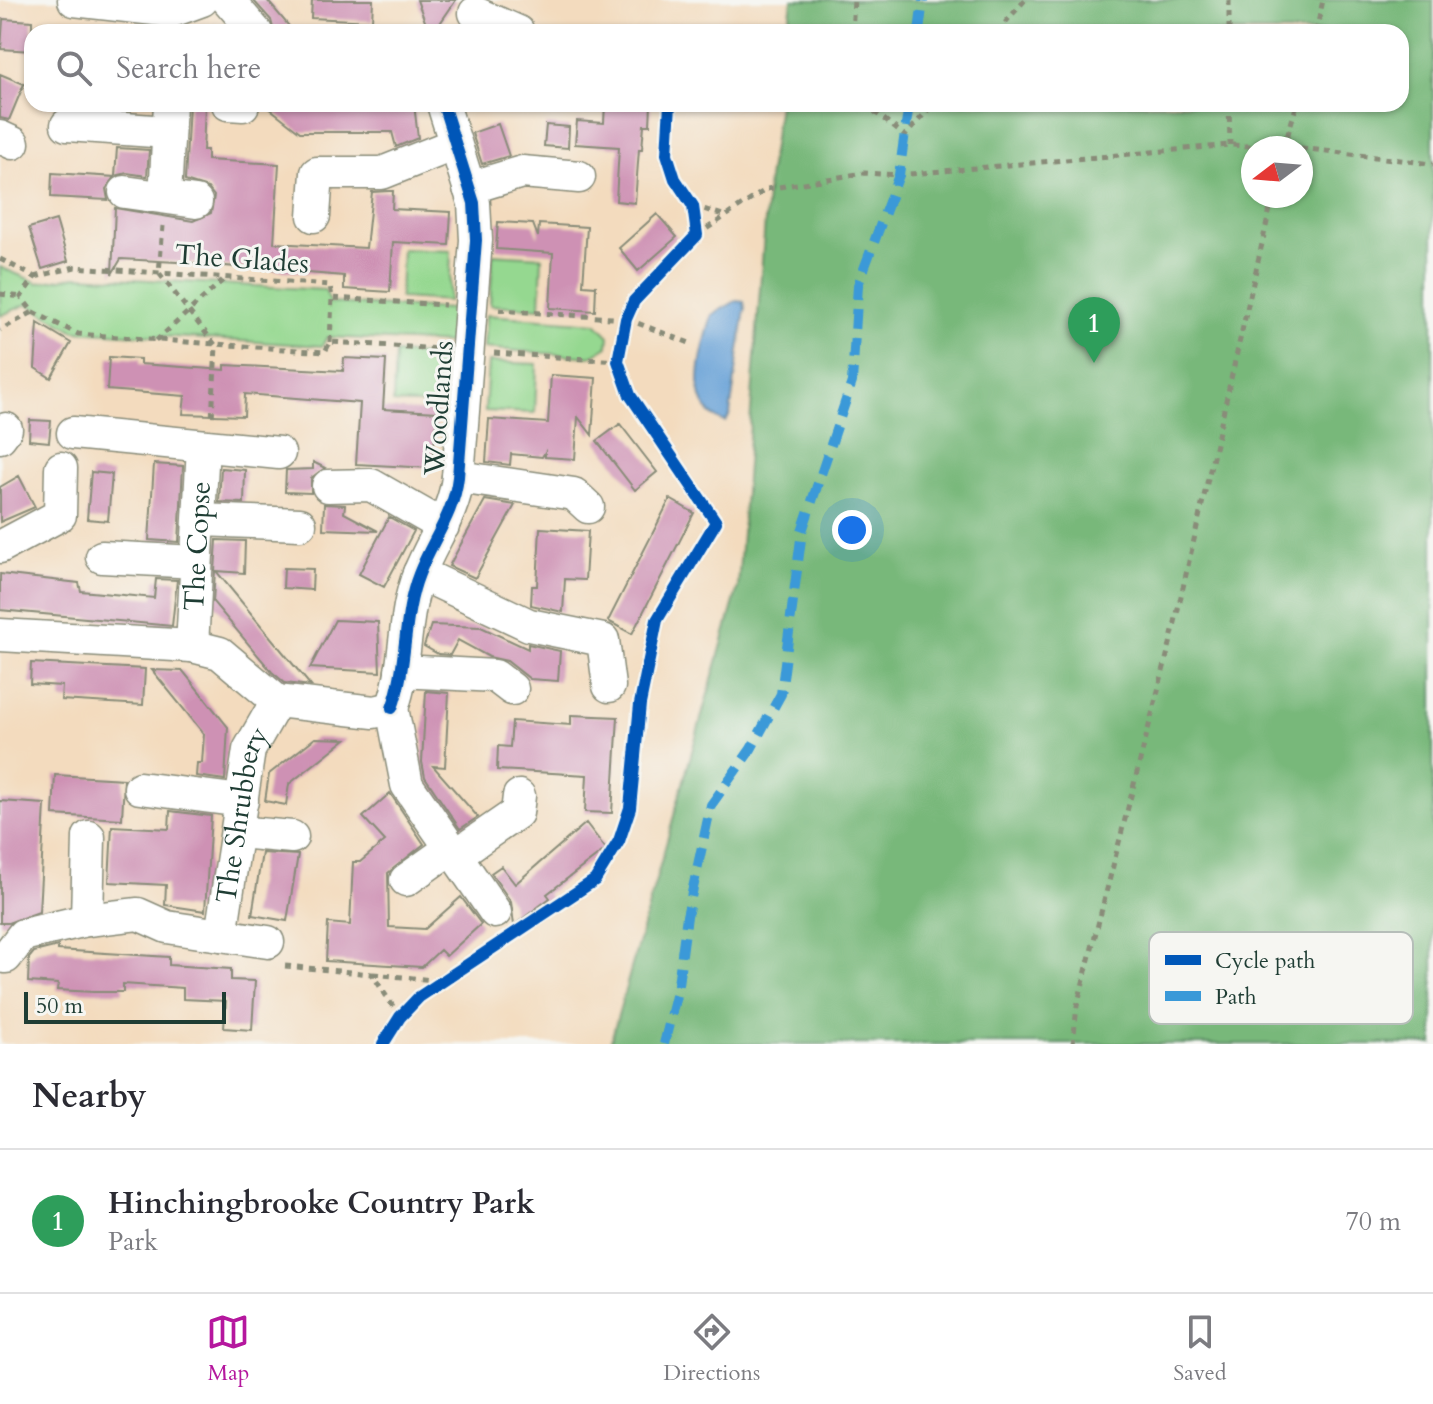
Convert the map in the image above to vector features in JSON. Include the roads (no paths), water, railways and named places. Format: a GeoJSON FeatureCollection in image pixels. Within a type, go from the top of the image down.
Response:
{"type":"FeatureCollection","features":[{"type":"Feature","properties":{"kind":"street"},"geometry":{"type":"LineString","coordinates":[[74,0],[172,21],[202,0]]}},
{"type":"Feature","properties":{"kind":"street"},"geometry":{"type":"LineString","coordinates":[[228,0],[249,24]]}},
{"type":"Feature","properties":{"kind":"street"},"geometry":{"type":"LineString","coordinates":[[473,15],[497,24]]}},
{"type":"Feature","properties":{"kind":"street","name":"Woodlands"},"geometry":{"type":"LineString","coordinates":[[392,708],[401,671],[407,615],[419,573],[455,502],[458,477],[476,240],[474,203],[445,112]]}},
{"type":"Feature","properties":{"kind":"street"},"geometry":{"type":"LineString","coordinates":[[67,125],[169,118],[181,199],[125,192]]}},
{"type":"Feature","properties":{"kind":"street"},"geometry":{"type":"LineString","coordinates":[[314,216],[317,173],[382,173],[455,144]]}},
{"type":"Feature","properties":{"kind":"street"},"geometry":{"type":"LineString","coordinates":[[469,188],[522,172],[579,177]]}},
{"type":"Feature","properties":{"kind":"street"},"geometry":{"type":"LineString","coordinates":[[73,433],[279,453]]}},
{"type":"Feature","properties":{"kind":"street","name":"The Copse"},"geometry":{"type":"LineString","coordinates":[[192,646],[207,447]]}},
{"type":"Feature","properties":{"kind":"street"},"geometry":{"type":"LineString","coordinates":[[0,547],[60,515],[61,468]]}},
{"type":"Feature","properties":{"kind":"street","name":"Woodlands"},"geometry":{"type":"LineString","coordinates":[[458,477],[574,494],[588,507]]}},
{"type":"Feature","properties":{"kind":"street"},"geometry":{"type":"LineString","coordinates":[[328,486],[371,485],[443,526]]}},
{"type":"Feature","properties":{"kind":"street"},"geometry":{"type":"LineString","coordinates":[[200,520],[300,524]]}},
{"type":"Feature","properties":{"kind":"street"},"geometry":{"type":"LineString","coordinates":[[102,557],[196,562]]}},
{"type":"Feature","properties":{"kind":"street"},"geometry":{"type":"LineString","coordinates":[[419,573],[529,625],[603,640],[609,686]]}},
{"type":"Feature","properties":{"kind":"street"},"geometry":{"type":"LineString","coordinates":[[0,635],[192,646],[220,653],[277,701],[374,712],[392,708],[407,785],[495,912]]}},
{"type":"Feature","properties":{"kind":"street"},"geometry":{"type":"LineString","coordinates":[[401,671],[495,676],[512,689]]}},
{"type":"Feature","properties":{"kind":"street","name":"The Shrubbery"},"geometry":{"type":"LineString","coordinates":[[221,935],[249,750],[277,701]]}},
{"type":"Feature","properties":{"kind":"street"},"geometry":{"type":"LineString","coordinates":[[140,788],[239,816],[292,837]]}},
{"type":"Feature","properties":{"kind":"street"},"geometry":{"type":"LineString","coordinates":[[406,880],[517,813],[519,796]]}},
{"type":"Feature","properties":{"kind":"street"},"geometry":{"type":"LineString","coordinates":[[87,920],[89,837]]}},
{"type":"Feature","properties":{"kind":"street","name":"The Shrubbery"},"geometry":{"type":"LineString","coordinates":[[6,957],[23,935],[87,920],[138,914],[167,927],[268,942]]}},
{"type":"Feature","properties":{"kind":"water"},"geometry":{"type":"Polygon","coordinates":[[[736,301],[744,302],[745,309],[730,414],[726,422],[712,415],[704,404],[699,376],[712,315],[736,301]]]}},
{"type":"Feature","properties":{"kind":"place","name":"Hinchingbrooke Country Park"},"geometry":{"type":"Point","coordinates":[1094,363]}}]}
